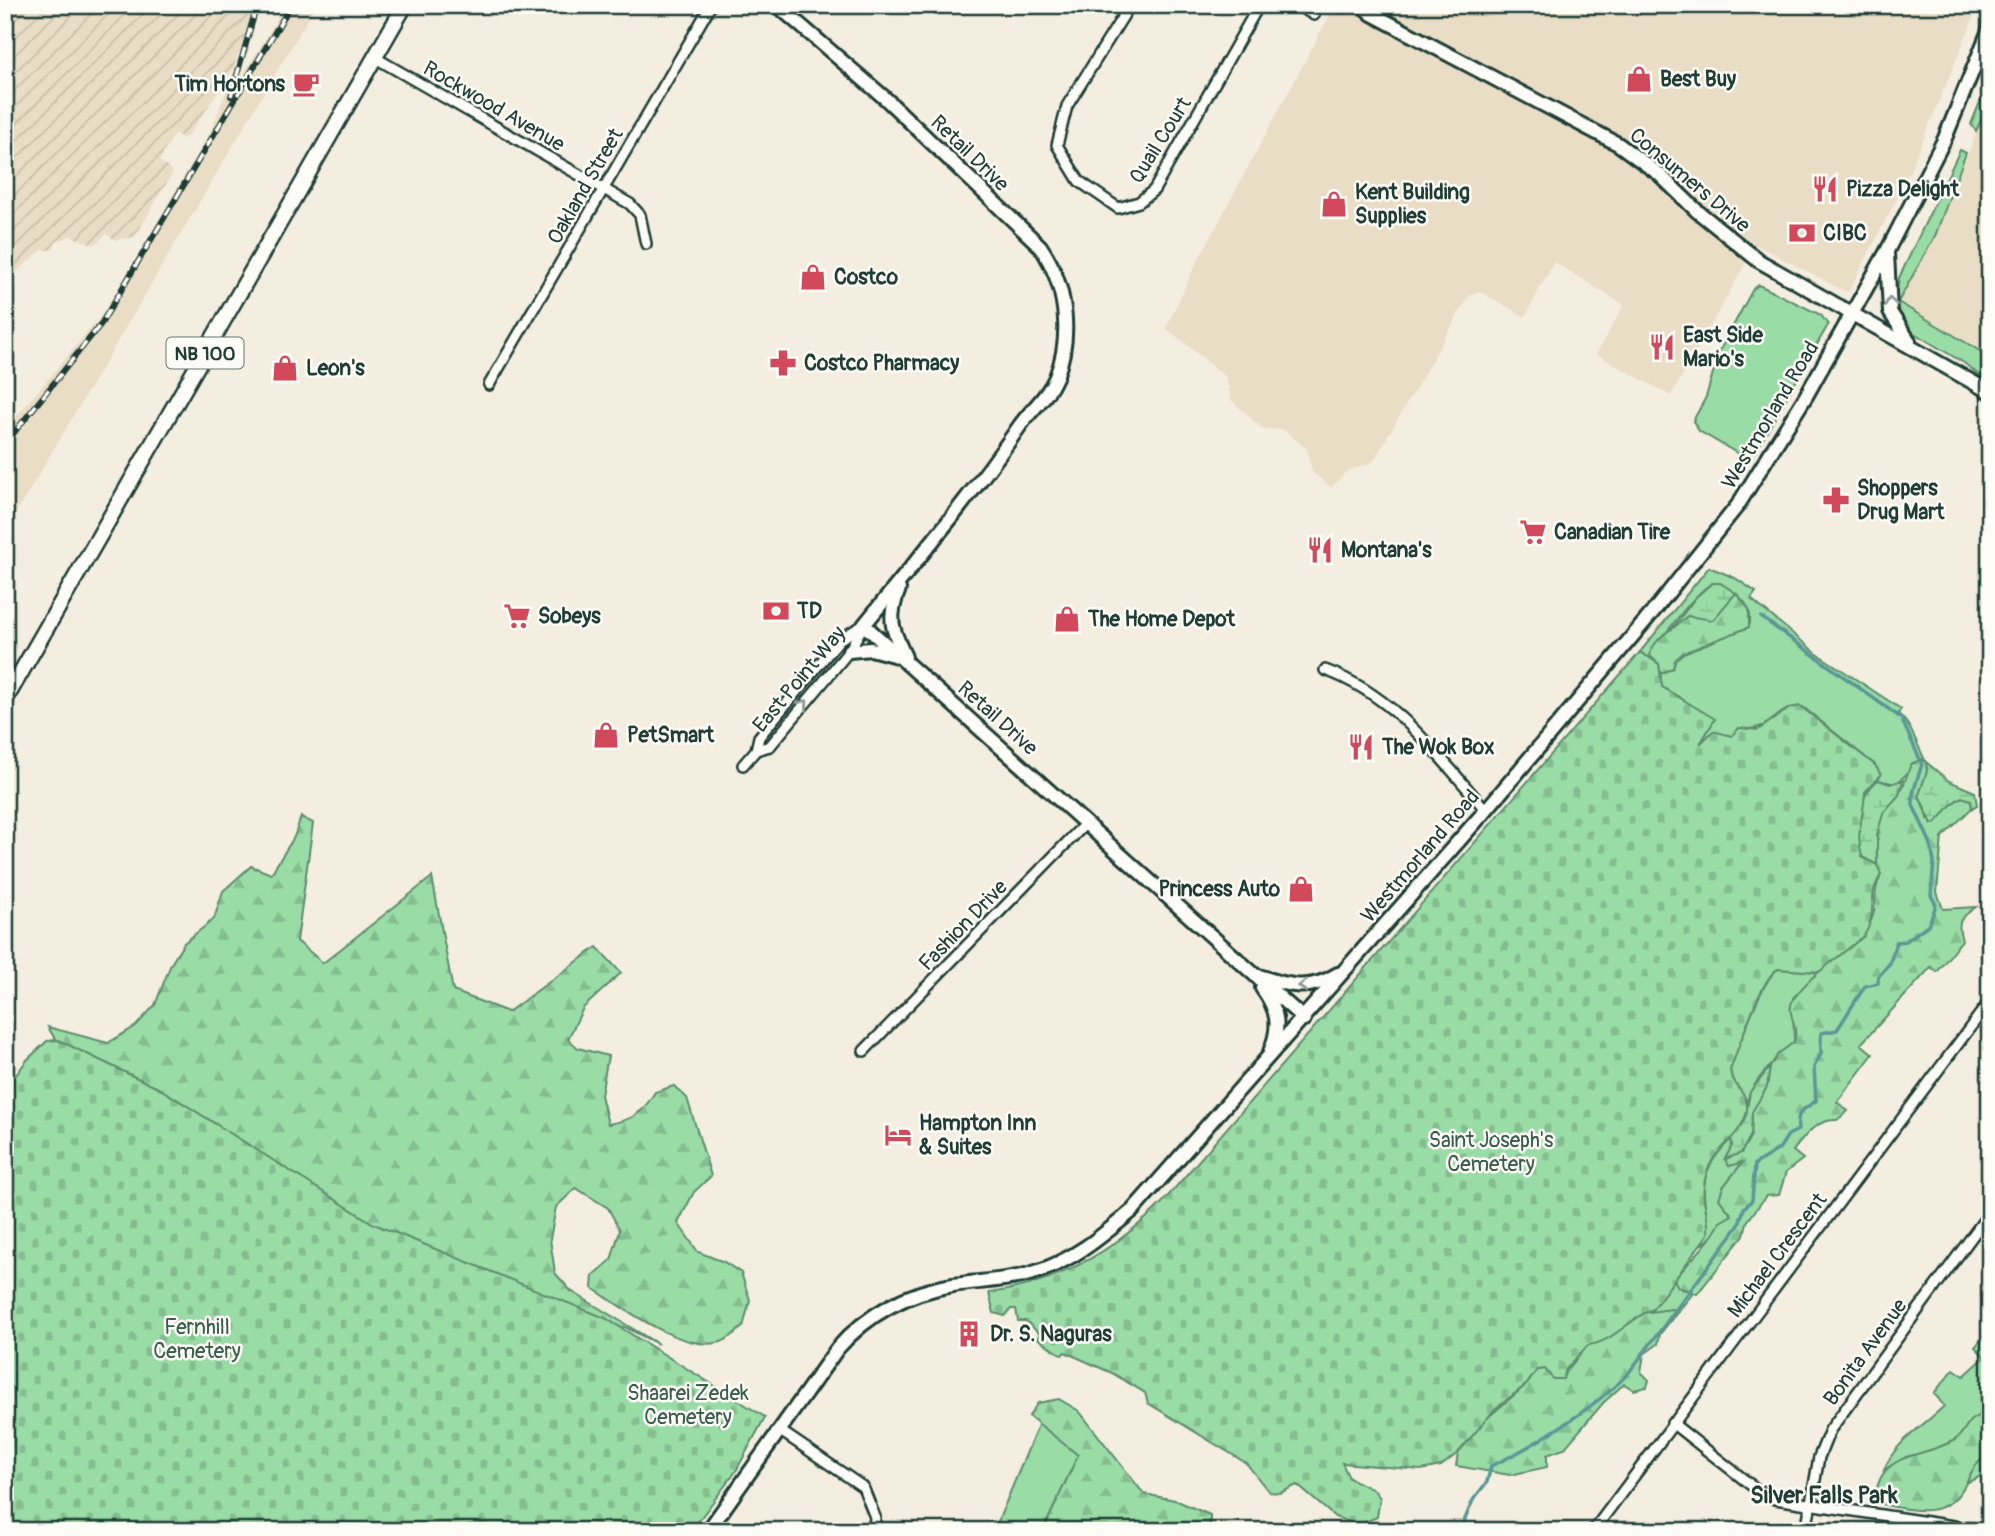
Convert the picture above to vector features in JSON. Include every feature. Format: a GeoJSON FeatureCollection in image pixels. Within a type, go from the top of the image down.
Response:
{"type":"FeatureCollection","features":[{"type":"Feature","properties":{"kind":"main road","name":"NB 100"},"geometry":{"type":"LineString","coordinates":[[5,700],[405,5]]}},
{"type":"Feature","properties":{"kind":"street","name":"Oakland Street"},"geometry":{"type":"LineString","coordinates":[[489,385],[711,5]]}},
{"type":"Feature","properties":{"kind":"street","name":"Retail Drive"},"geometry":{"type":"LineString","coordinates":[[777,5],[886,99],[1040,246],[1058,276],[1062,294],[1064,337],[1058,367],[1050,372],[1027,416],[989,472],[864,625],[1304,1019]]}},
{"type":"Feature","properties":{"kind":"street","name":"Quail Court"},"geometry":{"type":"LineString","coordinates":[[1130,5],[1067,106],[1057,145],[1080,181],[1118,208],[1139,202],[1154,190],[1259,5]]}},
{"type":"Feature","properties":{"kind":"street"},"geometry":{"type":"LineString","coordinates":[[1297,5],[1314,15]]}},
{"type":"Feature","properties":{"kind":"street","name":"Consumers Drive"},"geometry":{"type":"LineString","coordinates":[[1362,5],[1372,14],[1618,144],[1659,174],[1743,250],[1990,392]]}},
{"type":"Feature","properties":{"kind":"street","name":"Westmorland Road"},"geometry":{"type":"LineString","coordinates":[[708,1531],[841,1344],[861,1324],[886,1307],[951,1286],[1033,1273],[1080,1253],[1133,1210],[1486,810],[1738,505],[1800,407],[1887,251],[1945,138],[1990,28]]}},
{"type":"Feature","properties":{"kind":"street","name":"Rockwood Avenue"},"geometry":{"type":"LineString","coordinates":[[374,57],[638,211],[646,244]]}},
{"type":"Feature","properties":{"kind":"street"},"geometry":{"type":"LineString","coordinates":[[1887,251],[1891,312],[1914,347]]}},
{"type":"Feature","properties":{"kind":"street"},"geometry":{"type":"LineString","coordinates":[[904,576],[892,607],[891,623],[906,661]]}},
{"type":"Feature","properties":{"kind":"street","name":"East Point Way"},"geometry":{"type":"LineString","coordinates":[[756,750],[770,746],[849,651],[864,625]]}},
{"type":"Feature","properties":{"kind":"street","name":"East Point Way"},"geometry":{"type":"LineString","coordinates":[[743,765],[756,750],[759,737],[840,639],[864,625]]}},
{"type":"Feature","properties":{"kind":"street"},"geometry":{"type":"LineString","coordinates":[[849,651],[881,651],[906,661]]}},
{"type":"Feature","properties":{"kind":"street"},"geometry":{"type":"LineString","coordinates":[[1325,670],[1369,690],[1399,713],[1486,810]]}},
{"type":"Feature","properties":{"kind":"street","name":"Fashion Drive"},"geometry":{"type":"LineString","coordinates":[[864,1051],[1086,823]]}},
{"type":"Feature","properties":{"kind":"street"},"geometry":{"type":"LineString","coordinates":[[1252,973],[1301,988],[1327,981],[1350,966]]}},
{"type":"Feature","properties":{"kind":"street"},"geometry":{"type":"LineString","coordinates":[[1252,973],[1278,1017],[1278,1030],[1266,1062]]}},
{"type":"Feature","properties":{"kind":"street","name":"Michael Crescent"},"geometry":{"type":"LineString","coordinates":[[1592,1531],[1990,1002]]}},
{"type":"Feature","properties":{"kind":"street","name":"Bonita Avenue"},"geometry":{"type":"LineString","coordinates":[[1806,1531],[1821,1451],[1830,1430],[1990,1212]]}},
{"type":"Feature","properties":{"kind":"street"},"geometry":{"type":"LineString","coordinates":[[1672,1423],[1763,1494],[1783,1501],[1987,1531]]}},
{"type":"Feature","properties":{"kind":"street"},"geometry":{"type":"LineString","coordinates":[[779,1430],[863,1488],[874,1517],[874,1531]]}},
{"type":"Feature","properties":{"kind":"shaded area"},"geometry":{"type":"Polygon","coordinates":[[[5,5],[264,5],[255,20],[248,52],[238,54],[233,70],[188,136],[183,139],[175,133],[159,161],[173,172],[135,237],[116,240],[106,234],[95,245],[70,236],[56,242],[53,250],[42,250],[5,282],[5,5]]]}},
{"type":"Feature","properties":{"kind":"shaded area"},"geometry":{"type":"Polygon","coordinates":[[[286,5],[316,5],[5,532],[5,430],[106,310],[210,133],[241,53],[246,52],[241,78],[286,5]]]}},
{"type":"Feature","properties":{"kind":"shaded area"},"geometry":{"type":"Polygon","coordinates":[[[1335,5],[1979,5],[1904,185],[1848,293],[1756,245],[1671,396],[1596,354],[1624,305],[1554,262],[1525,317],[1479,291],[1469,296],[1373,462],[1347,471],[1331,488],[1312,472],[1307,449],[1283,430],[1263,429],[1232,401],[1226,377],[1166,328],[1194,268],[1335,5]]]}},
{"type":"Feature","properties":{"kind":"shaded area"},"geometry":{"type":"Polygon","coordinates":[[[1990,113],[1990,357],[1898,302],[1935,236],[1982,118],[1987,121],[1990,113]]]}},
{"type":"Feature","properties":{"kind":"green space"},"geometry":{"type":"Polygon","coordinates":[[[1990,78],[1990,113],[1987,121],[1982,118],[1976,131],[1971,124],[1990,78]]]}},
{"type":"Feature","properties":{"kind":"green space"},"geometry":{"type":"Polygon","coordinates":[[[1960,150],[1966,153],[1935,236],[1898,302],[1990,357],[1990,384],[1964,363],[1909,330],[1895,306],[1899,278],[1960,150]]]}},
{"type":"Feature","properties":{"kind":"green space"},"geometry":{"type":"Polygon","coordinates":[[[1759,285],[1821,315],[1828,325],[1756,451],[1744,457],[1699,431],[1693,421],[1706,397],[1719,352],[1753,289],[1759,285]]]}},
{"type":"Feature","properties":{"kind":"green space"},"geometry":{"type":"Polygon","coordinates":[[[1709,567],[1735,578],[1756,592],[1751,599],[1816,653],[1901,709],[1898,714],[1910,729],[1926,762],[1922,759],[1896,784],[1878,780],[1881,775],[1875,765],[1803,707],[1786,710],[1759,727],[1739,728],[1733,736],[1700,744],[1714,719],[1662,687],[1660,674],[1673,668],[1675,660],[1683,653],[1749,627],[1747,606],[1720,583],[1710,585],[1676,620],[1651,659],[1640,652],[1709,567]]]}},
{"type":"Feature","properties":{"kind":"green space"},"geometry":{"type":"Polygon","coordinates":[[[1712,583],[1720,583],[1736,593],[1713,620],[1687,616],[1671,630],[1696,597],[1712,583]]]}},
{"type":"Feature","properties":{"kind":"green space"},"geometry":{"type":"Polygon","coordinates":[[[1736,593],[1749,609],[1749,627],[1683,653],[1675,660],[1673,668],[1660,674],[1659,664],[1650,656],[1659,639],[1687,616],[1703,618],[1736,593]]]}},
{"type":"Feature","properties":{"kind":"green space","name":"Saint Joseph's Cemetery"},"geometry":{"type":"Polygon","coordinates":[[[1640,652],[1659,664],[1662,687],[1715,719],[1700,744],[1713,731],[1732,736],[1739,728],[1758,730],[1790,708],[1800,706],[1875,765],[1881,775],[1865,792],[1860,832],[1862,857],[1877,865],[1881,874],[1874,890],[1867,930],[1864,936],[1819,972],[1778,969],[1764,985],[1730,1070],[1747,1104],[1745,1118],[1712,1161],[1705,1180],[1708,1234],[1653,1309],[1605,1340],[1588,1345],[1566,1369],[1563,1379],[1553,1379],[1545,1369],[1537,1370],[1527,1384],[1495,1409],[1458,1453],[1441,1466],[1421,1470],[1342,1463],[1349,1478],[1374,1490],[1380,1498],[1377,1517],[1358,1525],[1335,1517],[1297,1485],[1280,1493],[1269,1492],[1246,1463],[1148,1403],[1145,1393],[1112,1373],[1065,1352],[1062,1355],[1037,1338],[1040,1334],[1026,1321],[1018,1321],[1016,1309],[1011,1309],[1005,1316],[994,1313],[989,1293],[1038,1282],[1083,1263],[1124,1236],[1162,1203],[1640,652]]]}},
{"type":"Feature","properties":{"kind":"green space"},"geometry":{"type":"Polygon","coordinates":[[[1922,759],[1926,762],[1927,771],[1919,795],[1928,819],[1962,797],[1971,800],[1972,808],[1942,837],[1937,892],[1943,909],[1976,907],[1961,920],[1959,928],[1962,940],[1937,972],[1931,967],[1861,1044],[1873,1054],[1837,1102],[1848,1111],[1837,1120],[1817,1125],[1802,1140],[1793,1151],[1803,1159],[1786,1172],[1779,1195],[1766,1196],[1747,1222],[1744,1235],[1697,1294],[1678,1287],[1674,1280],[1706,1244],[1720,1222],[1732,1215],[1719,1199],[1723,1187],[1743,1162],[1729,1166],[1725,1159],[1741,1153],[1751,1135],[1752,1111],[1767,1087],[1770,1067],[1778,1054],[1794,1042],[1791,1010],[1793,1000],[1810,980],[1861,935],[1872,919],[1880,878],[1875,860],[1883,813],[1902,789],[1911,764],[1922,759]]]}},
{"type":"Feature","properties":{"kind":"green space"},"geometry":{"type":"Polygon","coordinates":[[[1926,762],[1949,781],[1975,792],[1977,805],[1972,808],[1971,800],[1962,797],[1932,824],[1919,795],[1927,771],[1926,762]]]}},
{"type":"Feature","properties":{"kind":"green space"},"geometry":{"type":"Polygon","coordinates":[[[1878,780],[1890,784],[1903,780],[1899,795],[1883,813],[1877,836],[1877,865],[1862,857],[1858,826],[1862,805],[1871,787],[1878,780]]]}},
{"type":"Feature","properties":{"kind":"green space"},"geometry":{"type":"Polygon","coordinates":[[[301,817],[313,823],[297,941],[323,963],[432,877],[453,991],[508,1012],[597,947],[621,973],[583,1008],[568,1039],[578,1048],[608,1056],[601,1095],[608,1124],[636,1115],[655,1092],[674,1086],[687,1098],[711,1176],[694,1192],[678,1223],[698,1252],[724,1262],[741,1273],[750,1300],[743,1327],[721,1342],[706,1344],[689,1341],[653,1326],[592,1288],[593,1276],[611,1260],[620,1230],[608,1208],[576,1188],[556,1207],[550,1239],[555,1273],[571,1291],[658,1344],[625,1327],[602,1325],[5,1116],[68,1061],[48,1027],[108,1043],[136,1026],[155,1005],[171,964],[184,943],[214,919],[223,891],[251,866],[271,874],[294,837],[301,817]]]}},
{"type":"Feature","properties":{"kind":"green space"},"geometry":{"type":"Polygon","coordinates":[[[1778,969],[1819,972],[1793,998],[1794,1042],[1761,1076],[1747,1101],[1732,1079],[1730,1070],[1758,999],[1778,969]]]}},
{"type":"Feature","properties":{"kind":"green space","name":"Fernhill Cemetery"},"geometry":{"type":"Polygon","coordinates":[[[58,1040],[162,1090],[374,1224],[605,1318],[765,1417],[736,1471],[691,1531],[5,1531],[5,1090],[27,1060],[47,1041],[58,1040]]]}},
{"type":"Feature","properties":{"kind":"green space"},"geometry":{"type":"Polygon","coordinates":[[[1770,1067],[1767,1087],[1752,1112],[1751,1135],[1741,1153],[1725,1159],[1732,1146],[1731,1138],[1746,1115],[1750,1092],[1770,1067]]]}},
{"type":"Feature","properties":{"kind":"green space"},"geometry":{"type":"Polygon","coordinates":[[[1731,1138],[1732,1146],[1725,1159],[1734,1165],[1743,1162],[1723,1187],[1720,1199],[1732,1215],[1702,1244],[1708,1234],[1704,1183],[1712,1162],[1731,1138]]]}},
{"type":"Feature","properties":{"kind":"green space"},"geometry":{"type":"Polygon","coordinates":[[[1674,1280],[1682,1289],[1694,1292],[1676,1314],[1672,1309],[1655,1313],[1651,1310],[1674,1280]]]}},
{"type":"Feature","properties":{"kind":"green space"},"geometry":{"type":"Polygon","coordinates":[[[1672,1309],[1676,1314],[1660,1334],[1658,1344],[1644,1354],[1641,1372],[1649,1380],[1647,1387],[1634,1390],[1624,1384],[1603,1403],[1564,1449],[1547,1455],[1547,1467],[1510,1475],[1456,1466],[1458,1453],[1485,1420],[1527,1384],[1537,1370],[1545,1369],[1554,1379],[1564,1374],[1588,1345],[1610,1337],[1642,1313],[1672,1309]]]}},
{"type":"Feature","properties":{"kind":"green space"},"geometry":{"type":"Polygon","coordinates":[[[1990,1329],[1990,1408],[1977,1417],[1957,1439],[1932,1451],[1906,1457],[1884,1470],[1902,1443],[1944,1406],[1934,1393],[1954,1369],[1964,1376],[1985,1357],[1975,1347],[1990,1329]]]}},
{"type":"Feature","properties":{"kind":"green space"},"geometry":{"type":"Polygon","coordinates":[[[1059,1399],[1079,1411],[1144,1494],[1175,1500],[1210,1515],[1210,1531],[1043,1531],[1078,1455],[1029,1416],[1038,1403],[1059,1399]]]}},
{"type":"Feature","properties":{"kind":"green space"},"geometry":{"type":"Polygon","coordinates":[[[1990,1408],[1990,1454],[1975,1466],[1958,1496],[1948,1504],[1926,1510],[1875,1503],[1877,1486],[1891,1466],[1953,1441],[1971,1420],[1990,1408]]]}},
{"type":"Feature","properties":{"kind":"green space"},"geometry":{"type":"Polygon","coordinates":[[[1039,1423],[1078,1455],[1043,1531],[994,1531],[1039,1423]]]}},
{"type":"Feature","properties":{"kind":"green space"},"geometry":{"type":"Polygon","coordinates":[[[1990,1454],[1990,1472],[1966,1483],[1975,1465],[1990,1454]]]}},
{"type":"Feature","properties":{"kind":"waterway"},"geometry":{"type":"LineString","coordinates":[[1460,1531],[1473,1500],[1487,1482],[1491,1466],[1565,1424],[1603,1397],[1630,1371],[1739,1225],[1744,1208],[1752,1200],[1755,1164],[1779,1149],[1788,1135],[1798,1130],[1799,1114],[1816,1101],[1814,1067],[1821,1054],[1821,1033],[1837,1030],[1865,986],[1878,983],[1878,977],[1890,963],[1896,942],[1906,941],[1929,924],[1936,905],[1931,895],[1934,862],[1930,842],[1913,805],[1913,793],[1922,764],[1901,718],[1761,617]]}},
{"type":"Feature","properties":{"kind":"railway"},"geometry":{"type":"LineString","coordinates":[[231,96],[257,5]]}},
{"type":"Feature","properties":{"kind":"railway"},"geometry":{"type":"LineString","coordinates":[[5,444],[101,324],[291,5]]}},
{"type":"Feature","properties":{"kind":"place","name":"Best Buy"},"geometry":{"type":"Point","coordinates":[1639,79]}},
{"type":"Feature","properties":{"kind":"place","name":"Tim Hortons"},"geometry":{"type":"Point","coordinates":[306,84]}},
{"type":"Feature","properties":{"kind":"place","name":"Pizza Delight"},"geometry":{"type":"Point","coordinates":[1825,189]}},
{"type":"Feature","properties":{"kind":"place","name":"Kent Building Supplies"},"geometry":{"type":"Point","coordinates":[1334,204]}},
{"type":"Feature","properties":{"kind":"place","name":"CIBC"},"geometry":{"type":"Point","coordinates":[1802,233]}},
{"type":"Feature","properties":{"kind":"place","name":"Costco"},"geometry":{"type":"Point","coordinates":[813,277]}},
{"type":"Feature","properties":{"kind":"place","name":"East Side Mario's"},"geometry":{"type":"Point","coordinates":[1662,347]}},
{"type":"Feature","properties":{"kind":"place","name":"Costco Pharmacy"},"geometry":{"type":"Point","coordinates":[783,363]}},
{"type":"Feature","properties":{"kind":"place","name":"Leon's"},"geometry":{"type":"Point","coordinates":[285,368]}},
{"type":"Feature","properties":{"kind":"place","name":"Shoppers Drug Mart"},"geometry":{"type":"Point","coordinates":[1836,500]}},
{"type":"Feature","properties":{"kind":"place","name":"Canadian Tire"},"geometry":{"type":"Point","coordinates":[1533,532]}},
{"type":"Feature","properties":{"kind":"place","name":"Montana's"},"geometry":{"type":"Point","coordinates":[1320,550]}},
{"type":"Feature","properties":{"kind":"place","name":"TD"},"geometry":{"type":"Point","coordinates":[776,611]}},
{"type":"Feature","properties":{"kind":"place","name":"Sobeys"},"geometry":{"type":"Point","coordinates":[517,616]}},
{"type":"Feature","properties":{"kind":"place","name":"The Home Depot"},"geometry":{"type":"Point","coordinates":[1067,619]}},
{"type":"Feature","properties":{"kind":"place","name":"PetSmart"},"geometry":{"type":"Point","coordinates":[606,735]}},
{"type":"Feature","properties":{"kind":"place","name":"The Wok Box"},"geometry":{"type":"Point","coordinates":[1361,747]}},
{"type":"Feature","properties":{"kind":"place","name":"Princess Auto"},"geometry":{"type":"Point","coordinates":[1301,889]}},
{"type":"Feature","properties":{"kind":"place","name":"Hampton Inn & Suites"},"geometry":{"type":"Point","coordinates":[898,1135]}},
{"type":"Feature","properties":{"kind":"place","name":"Dr. S. Naguras"},"geometry":{"type":"Point","coordinates":[969,1334]}},
{"type":"Feature","properties":{"kind":"district","name":"Silver Falls Park"},"geometry":{"type":"Point","coordinates":[1824,1495]}},
{"type":"Feature","properties":{"kind":"park label","name":"Shaarei Zedek Cemetery"},"geometry":{"type":"Point","coordinates":[688,1405]}}]}
